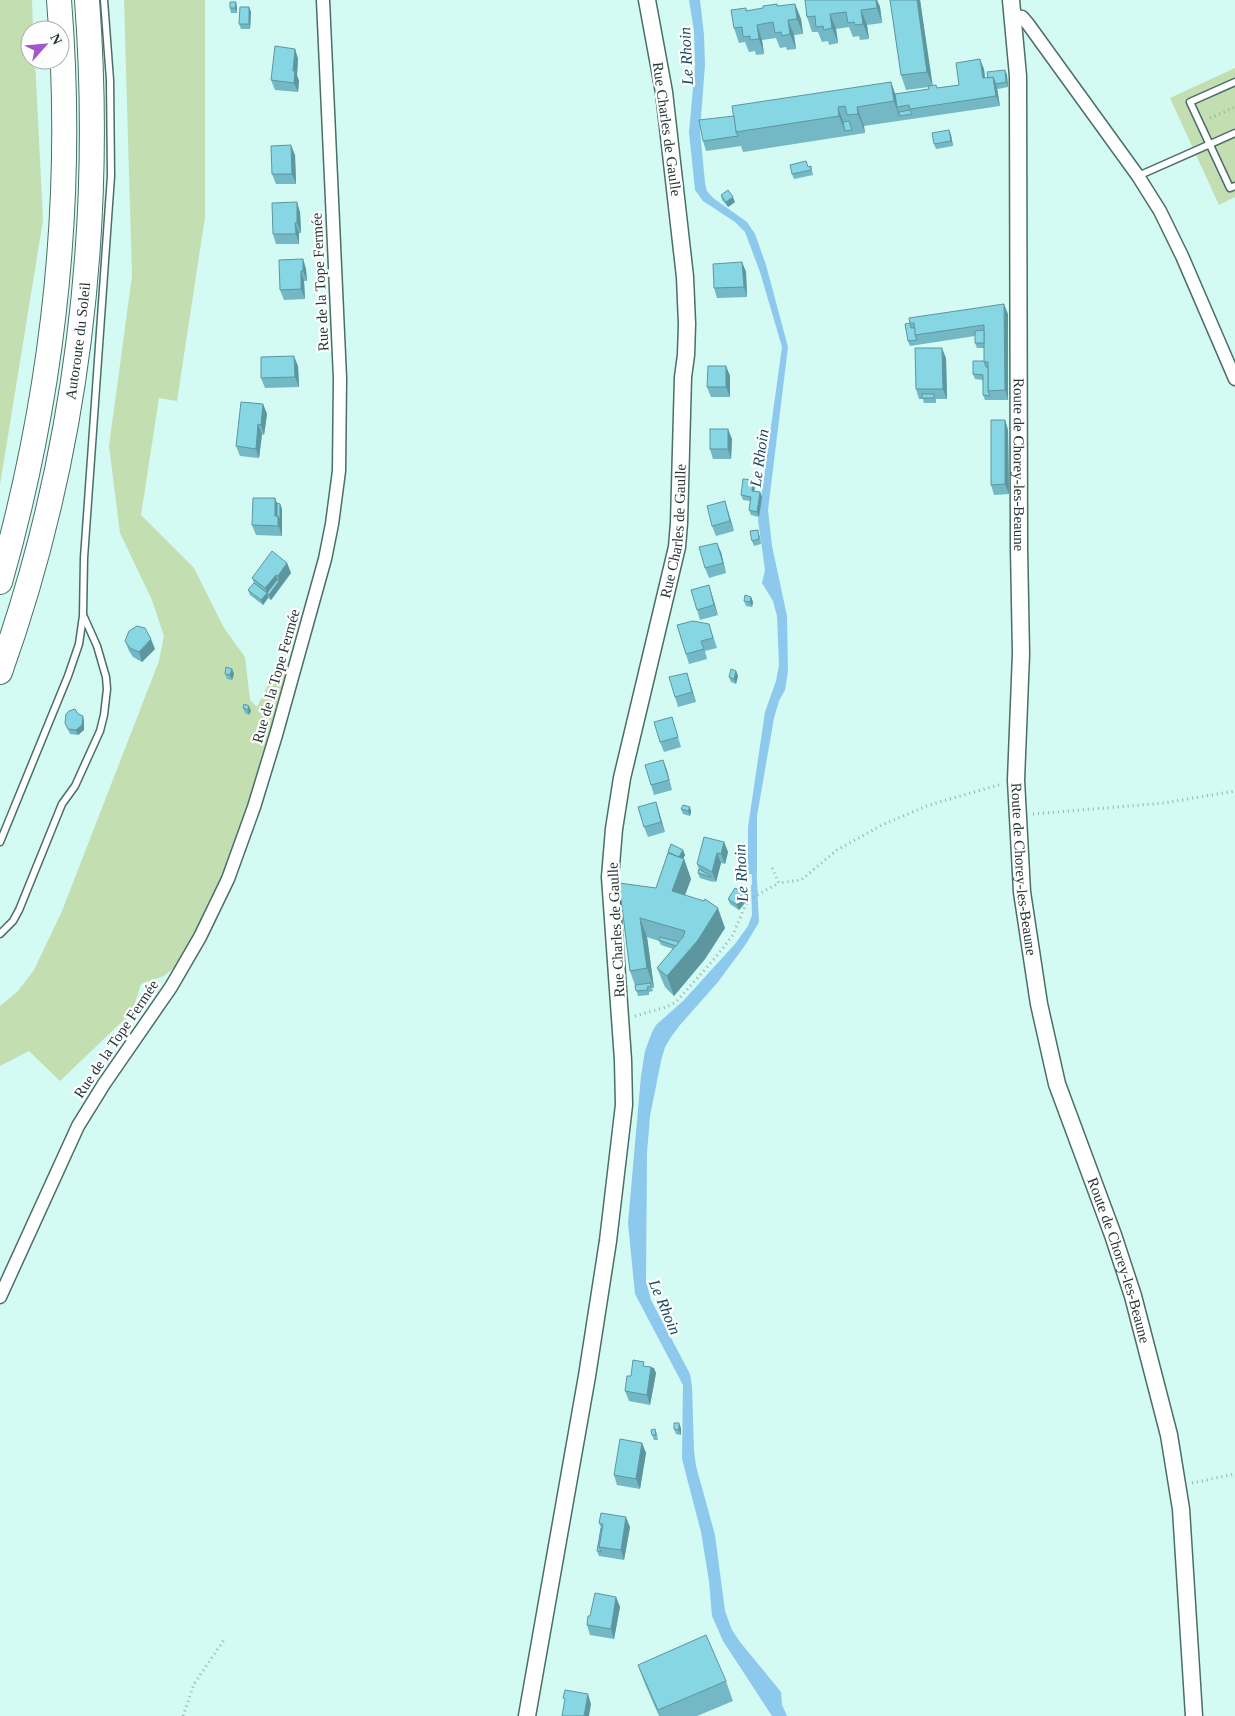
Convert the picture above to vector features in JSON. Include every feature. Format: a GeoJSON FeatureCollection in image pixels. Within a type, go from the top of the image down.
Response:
{"type":"FeatureCollection","features":[{"type":"Feature","properties":{"kind":"highway","name":"Autoroute du Soleil"},"geometry":{"type":"LineString","coordinates":[[0,582],[20,506],[38,424],[58,288],[63,217],[65,128],[64,64],[59,0]]}},
{"type":"Feature","properties":{"kind":"highway","name":"Autoroute du Soleil"},"geometry":{"type":"LineString","coordinates":[[0,672],[24,600],[44,528],[65,430],[77,354],[88,257],[91,192],[92,86],[87,0]]}},
{"type":"Feature","properties":{"kind":"street","name":"Rue de la Tope Fermée"},"geometry":{"type":"LineString","coordinates":[[0,1297],[78,1126],[104,1084],[171,987],[200,937],[228,879],[254,807],[276,735],[325,559],[334,516],[338,471],[340,378],[323,0]]}},
{"type":"Feature","properties":{"kind":"street","name":"Rue Charles de Gaulle"},"geometry":{"type":"LineString","coordinates":[[527,1716],[587,1376],[608,1242],[624,1105],[624,1060],[610,878],[614,829],[622,778],[677,547],[680,523],[683,377],[687,324],[685,277],[664,92],[647,0]]}},
{"type":"Feature","properties":{"kind":"street"},"geometry":{"type":"LineString","coordinates":[[1011,8],[1028,24],[1138,176],[1160,211],[1179,249],[1235,379]]}},
{"type":"Feature","properties":{"kind":"street","name":"Route de Chorey-les-Beaune"},"geometry":{"type":"LineString","coordinates":[[1011,8],[1018,76],[1019,153],[1019,548],[1021,654],[1016,780],[1022,892],[1038,1004],[1056,1084],[1113,1235],[1133,1296],[1169,1435],[1178,1485],[1190,1628],[1194,1716]]}},
{"type":"Feature","properties":{"kind":"lane"},"geometry":{"type":"LineString","coordinates":[[0,842],[68,676],[79,644],[83,616],[84,558],[110,176],[110,90],[104,0]]}},
{"type":"Feature","properties":{"kind":"lane"},"geometry":{"type":"LineString","coordinates":[[1235,82],[1190,102],[1230,188],[1235,186]]}},
{"type":"Feature","properties":{"kind":"lane"},"geometry":{"type":"LineString","coordinates":[[1138,176],[1235,133]]}},
{"type":"Feature","properties":{"kind":"lane"},"geometry":{"type":"LineString","coordinates":[[0,934],[13,921],[19,910],[62,804],[75,786],[100,731],[104,716],[107,689],[106,676],[83,616]]}},
{"type":"Feature","properties":{"kind":"path"},"geometry":{"type":"LineString","coordinates":[[1200,123],[1235,107]]}},
{"type":"Feature","properties":{"kind":"path"},"geometry":{"type":"LineString","coordinates":[[621,1020],[666,1007],[676,1002],[733,935],[745,906],[750,899],[779,883],[801,880],[837,850],[882,824],[929,805],[1016,780]]}},
{"type":"Feature","properties":{"kind":"path"},"geometry":{"type":"LineString","coordinates":[[1017,815],[1164,802],[1235,791]]}},
{"type":"Feature","properties":{"kind":"path"},"geometry":{"type":"LineString","coordinates":[[772,868],[779,883]]}},
{"type":"Feature","properties":{"kind":"path"},"geometry":{"type":"LineString","coordinates":[[1178,1485],[1235,1474]]}},
{"type":"Feature","properties":{"kind":"path"},"geometry":{"type":"LineString","coordinates":[[182,1716],[194,1684],[224,1640]]}},
{"type":"Feature","properties":{"kind":"green space"},"geometry":{"type":"Polygon","coordinates":[[[0,0],[32,0],[33,20],[20,20],[20,70],[36,70],[43,220],[0,485],[0,0]]]}},
{"type":"Feature","properties":{"kind":"green space"},"geometry":{"type":"Polygon","coordinates":[[[124,0],[205,0],[205,217],[177,401],[159,398],[141,515],[194,568],[224,628],[245,657],[250,700],[257,707],[277,667],[292,673],[229,871],[179,963],[164,976],[141,984],[132,1012],[60,1081],[29,1051],[0,1066],[0,1006],[18,991],[34,970],[62,911],[159,661],[164,636],[152,600],[120,533],[109,446],[132,276],[124,0]]]}},
{"type":"Feature","properties":{"kind":"green space"},"geometry":{"type":"Polygon","coordinates":[[[1235,68],[1235,197],[1219,205],[1170,98],[1235,68]]]}},
{"type":"Feature","properties":{"kind":"water"},"geometry":{"type":"Polygon","coordinates":[[[689,0],[700,0],[704,35],[705,65],[700,130],[707,191],[713,198],[747,222],[755,234],[766,265],[788,347],[768,510],[772,546],[787,616],[788,671],[785,690],[779,701],[774,718],[757,816],[757,874],[748,874],[748,827],[765,712],[776,681],[779,665],[777,616],[773,601],[762,583],[765,570],[758,520],[782,347],[760,272],[745,232],[735,222],[703,201],[695,190],[689,132],[695,66],[694,31],[689,0]]]}},
{"type":"Feature","properties":{"kind":"water"},"geometry":{"type":"Polygon","coordinates":[[[757,884],[759,922],[746,944],[718,982],[671,1037],[665,1047],[661,1061],[650,1116],[647,1153],[646,1281],[651,1300],[690,1374],[696,1466],[715,1535],[725,1611],[732,1630],[740,1642],[781,1692],[782,1705],[787,1716],[772,1716],[723,1641],[712,1616],[709,1581],[701,1532],[682,1459],[683,1385],[635,1294],[628,1223],[641,1076],[645,1051],[652,1032],[656,1025],[683,1001],[735,944],[748,926],[752,915],[751,885],[757,884]]]}},
{"type":"Feature","properties":{"kind":"building"},"geometry":{"type":"Polygon","coordinates":[[[805,0],[876,0],[877,8],[861,10],[863,24],[855,25],[854,22],[848,23],[846,12],[830,14],[832,28],[824,30],[823,26],[816,27],[815,16],[807,17],[805,0]]]}},
{"type":"Feature","properties":{"kind":"building"},"geometry":{"type":"Polygon","coordinates":[[[890,0],[917,0],[927,72],[901,75],[890,0]]]}},
{"type":"Feature","properties":{"kind":"building"},"geometry":{"type":"Polygon","coordinates":[[[230,2],[236,2],[235,8],[230,8],[230,2]]]}},
{"type":"Feature","properties":{"kind":"building"},"geometry":{"type":"Polygon","coordinates":[[[777,4],[777,6],[795,4],[797,19],[788,20],[790,34],[782,36],[781,32],[775,33],[773,22],[757,25],[759,39],[750,40],[750,36],[743,37],[742,27],[734,28],[731,10],[746,8],[746,11],[777,4]]]}},
{"type":"Feature","properties":{"kind":"building"},"geometry":{"type":"Polygon","coordinates":[[[240,7],[249,7],[249,24],[239,24],[240,7]]]}},
{"type":"Feature","properties":{"kind":"building"},"geometry":{"type":"Polygon","coordinates":[[[275,46],[295,49],[294,83],[271,80],[275,46]]]}},
{"type":"Feature","properties":{"kind":"building"},"geometry":{"type":"Polygon","coordinates":[[[980,59],[983,78],[993,77],[996,96],[910,109],[909,105],[897,107],[895,94],[929,89],[928,86],[936,85],[937,88],[959,85],[956,63],[980,59]]]}},
{"type":"Feature","properties":{"kind":"building"},"geometry":{"type":"Polygon","coordinates":[[[1005,70],[1006,82],[996,84],[993,77],[988,78],[987,72],[1005,70]]]}},
{"type":"Feature","properties":{"kind":"building"},"geometry":{"type":"Polygon","coordinates":[[[891,82],[894,101],[857,107],[858,114],[847,115],[845,106],[838,107],[839,116],[736,132],[732,106],[891,82]]]}},
{"type":"Feature","properties":{"kind":"building"},"geometry":{"type":"Polygon","coordinates":[[[910,110],[912,114],[899,116],[899,112],[910,110]]]}},
{"type":"Feature","properties":{"kind":"building"},"geometry":{"type":"Polygon","coordinates":[[[734,116],[738,136],[703,141],[699,120],[734,116]]]}},
{"type":"Feature","properties":{"kind":"building"},"geometry":{"type":"Polygon","coordinates":[[[849,121],[852,130],[845,131],[843,122],[849,121]]]}},
{"type":"Feature","properties":{"kind":"building"},"geometry":{"type":"Polygon","coordinates":[[[949,130],[951,141],[934,144],[932,133],[949,130]]]}},
{"type":"Feature","properties":{"kind":"building"},"geometry":{"type":"Polygon","coordinates":[[[291,145],[292,174],[272,174],[271,146],[291,145]]]}},
{"type":"Feature","properties":{"kind":"building"},"geometry":{"type":"Polygon","coordinates":[[[806,161],[808,167],[811,166],[811,170],[792,174],[790,165],[806,161]]]}},
{"type":"Feature","properties":{"kind":"building"},"geometry":{"type":"Polygon","coordinates":[[[728,190],[733,197],[726,202],[721,195],[728,190]]]}},
{"type":"Feature","properties":{"kind":"building"},"geometry":{"type":"Polygon","coordinates":[[[297,202],[296,234],[273,234],[272,203],[297,202]]]}},
{"type":"Feature","properties":{"kind":"building"},"geometry":{"type":"Polygon","coordinates":[[[303,259],[301,289],[280,290],[279,260],[303,259]]]}},
{"type":"Feature","properties":{"kind":"building"},"geometry":{"type":"Polygon","coordinates":[[[742,262],[744,287],[714,288],[713,264],[742,262]]]}},
{"type":"Feature","properties":{"kind":"building"},"geometry":{"type":"Polygon","coordinates":[[[1004,304],[1005,390],[988,391],[988,362],[984,362],[984,325],[915,335],[914,323],[910,323],[909,318],[1004,304]]]}},
{"type":"Feature","properties":{"kind":"building"},"geometry":{"type":"Polygon","coordinates":[[[910,323],[911,328],[915,328],[917,340],[908,341],[905,324],[910,323]]]}},
{"type":"Feature","properties":{"kind":"building"},"geometry":{"type":"Polygon","coordinates":[[[984,330],[984,343],[975,343],[975,331],[984,330]]]}},
{"type":"Feature","properties":{"kind":"building"},"geometry":{"type":"Polygon","coordinates":[[[915,348],[942,348],[943,389],[916,389],[915,348]]]}},
{"type":"Feature","properties":{"kind":"building"},"geometry":{"type":"Polygon","coordinates":[[[294,356],[295,377],[261,378],[261,357],[294,356]]]}},
{"type":"Feature","properties":{"kind":"building"},"geometry":{"type":"Polygon","coordinates":[[[973,361],[984,361],[986,367],[988,367],[988,391],[990,396],[983,395],[983,375],[973,374],[973,361]]]}},
{"type":"Feature","properties":{"kind":"building"},"geometry":{"type":"Polygon","coordinates":[[[708,366],[726,366],[726,387],[707,387],[708,366]]]}},
{"type":"Feature","properties":{"kind":"building"},"geometry":{"type":"Polygon","coordinates":[[[922,394],[934,394],[934,398],[922,398],[922,394]]]}},
{"type":"Feature","properties":{"kind":"building"},"geometry":{"type":"Polygon","coordinates":[[[241,402],[263,404],[261,425],[258,424],[256,449],[236,446],[241,402]]]}},
{"type":"Feature","properties":{"kind":"building"},"geometry":{"type":"Polygon","coordinates":[[[991,420],[1005,420],[1005,484],[991,485],[991,420]]]}},
{"type":"Feature","properties":{"kind":"building"},"geometry":{"type":"Polygon","coordinates":[[[710,429],[728,429],[728,449],[710,449],[710,429]]]}},
{"type":"Feature","properties":{"kind":"building"},"geometry":{"type":"Polygon","coordinates":[[[743,479],[753,480],[752,491],[760,492],[757,512],[749,510],[751,497],[741,495],[743,479]]]}},
{"type":"Feature","properties":{"kind":"building"},"geometry":{"type":"Polygon","coordinates":[[[253,498],[275,498],[275,516],[278,516],[278,526],[252,525],[253,498]]]}},
{"type":"Feature","properties":{"kind":"building"},"geometry":{"type":"Polygon","coordinates":[[[725,501],[730,521],[712,526],[707,506],[725,501]]]}},
{"type":"Feature","properties":{"kind":"building"},"geometry":{"type":"Polygon","coordinates":[[[277,503],[280,504],[280,521],[277,516],[277,503]]]}},
{"type":"Feature","properties":{"kind":"building"},"geometry":{"type":"Polygon","coordinates":[[[758,530],[759,539],[752,541],[750,531],[758,530]]]}},
{"type":"Feature","properties":{"kind":"building"},"geometry":{"type":"Polygon","coordinates":[[[717,543],[723,563],[705,568],[699,547],[717,543]]]}},
{"type":"Feature","properties":{"kind":"building"},"geometry":{"type":"Polygon","coordinates":[[[272,551],[287,563],[278,576],[276,575],[265,588],[252,578],[272,551]]]}},
{"type":"Feature","properties":{"kind":"building"},"geometry":{"type":"Polygon","coordinates":[[[277,580],[279,581],[269,595],[267,593],[277,580]]]}},
{"type":"Feature","properties":{"kind":"building"},"geometry":{"type":"Polygon","coordinates":[[[254,583],[267,593],[261,600],[248,590],[254,583]]]}},
{"type":"Feature","properties":{"kind":"building"},"geometry":{"type":"Polygon","coordinates":[[[709,585],[714,605],[697,610],[691,590],[709,585]]]}},
{"type":"Feature","properties":{"kind":"building"},"geometry":{"type":"Polygon","coordinates":[[[745,595],[751,597],[750,602],[744,601],[745,595]]]}},
{"type":"Feature","properties":{"kind":"building"},"geometry":{"type":"Polygon","coordinates":[[[693,621],[709,624],[713,638],[701,641],[704,649],[686,654],[677,625],[693,621]]]}},
{"type":"Feature","properties":{"kind":"building"},"geometry":{"type":"Polygon","coordinates":[[[137,626],[145,628],[151,639],[139,652],[130,648],[125,641],[129,631],[137,626]]]}},
{"type":"Feature","properties":{"kind":"building"},"geometry":{"type":"Polygon","coordinates":[[[226,667],[232,669],[230,675],[225,674],[226,667]]]}},
{"type":"Feature","properties":{"kind":"building"},"geometry":{"type":"Polygon","coordinates":[[[731,669],[736,671],[734,679],[729,677],[731,669]]]}},
{"type":"Feature","properties":{"kind":"building"},"geometry":{"type":"Polygon","coordinates":[[[687,673],[692,692],[675,697],[669,677],[687,673]]]}},
{"type":"Feature","properties":{"kind":"building"},"geometry":{"type":"Polygon","coordinates":[[[244,704],[249,706],[248,710],[243,708],[244,704]]]}},
{"type":"Feature","properties":{"kind":"building"},"geometry":{"type":"Polygon","coordinates":[[[75,709],[78,714],[83,716],[82,725],[76,730],[68,729],[65,723],[66,714],[75,709]]]}},
{"type":"Feature","properties":{"kind":"building"},"geometry":{"type":"Polygon","coordinates":[[[672,717],[678,737],[660,742],[654,722],[672,717]]]}},
{"type":"Feature","properties":{"kind":"building"},"geometry":{"type":"Polygon","coordinates":[[[663,760],[669,780],[651,785],[645,765],[663,760]]]}},
{"type":"Feature","properties":{"kind":"building"},"geometry":{"type":"Polygon","coordinates":[[[656,802],[661,822],[644,827],[638,807],[656,802]]]}},
{"type":"Feature","properties":{"kind":"building"},"geometry":{"type":"Polygon","coordinates":[[[683,805],[690,807],[688,811],[681,809],[683,805]]]}},
{"type":"Feature","properties":{"kind":"building"},"geometry":{"type":"Polygon","coordinates":[[[704,837],[724,842],[721,854],[717,853],[712,872],[697,864],[704,837]]]}},
{"type":"Feature","properties":{"kind":"building"},"geometry":{"type":"Polygon","coordinates":[[[671,844],[683,850],[679,857],[668,852],[671,844]]]}},
{"type":"Feature","properties":{"kind":"building"},"geometry":{"type":"Polygon","coordinates":[[[668,853],[684,859],[672,891],[704,901],[705,899],[718,908],[698,940],[667,976],[657,968],[683,937],[685,931],[640,918],[647,968],[630,971],[619,883],[656,888],[668,853]]]}},
{"type":"Feature","properties":{"kind":"building"},"geometry":{"type":"Polygon","coordinates":[[[699,869],[711,876],[711,877],[698,873],[699,869]]]}},
{"type":"Feature","properties":{"kind":"building"},"geometry":{"type":"Polygon","coordinates":[[[735,888],[746,894],[737,905],[728,899],[735,888]]]}},
{"type":"Feature","properties":{"kind":"building"},"geometry":{"type":"Polygon","coordinates":[[[660,937],[679,942],[676,946],[659,940],[660,937]]]}},
{"type":"Feature","properties":{"kind":"building"},"geometry":{"type":"Polygon","coordinates":[[[651,983],[651,986],[647,987],[648,990],[636,991],[635,985],[651,983]]]}},
{"type":"Feature","properties":{"kind":"building"},"geometry":{"type":"Polygon","coordinates":[[[633,1360],[644,1362],[643,1366],[651,1367],[647,1395],[625,1391],[627,1376],[631,1376],[633,1360]]]}},
{"type":"Feature","properties":{"kind":"building"},"geometry":{"type":"Polygon","coordinates":[[[674,1423],[679,1423],[679,1430],[674,1429],[674,1423]]]}},
{"type":"Feature","properties":{"kind":"building"},"geometry":{"type":"Polygon","coordinates":[[[655,1429],[656,1435],[652,1435],[651,1430],[655,1429]]]}},
{"type":"Feature","properties":{"kind":"building"},"geometry":{"type":"Polygon","coordinates":[[[620,1439],[642,1443],[636,1479],[614,1475],[620,1439]]]}},
{"type":"Feature","properties":{"kind":"building"},"geometry":{"type":"Polygon","coordinates":[[[601,1513],[626,1517],[621,1550],[599,1547],[603,1524],[599,1523],[601,1513]]]}},
{"type":"Feature","properties":{"kind":"building"},"geometry":{"type":"Polygon","coordinates":[[[601,1528],[599,1547],[601,1552],[597,1551],[601,1528]]]}},
{"type":"Feature","properties":{"kind":"building"},"geometry":{"type":"Polygon","coordinates":[[[595,1593],[616,1597],[611,1629],[587,1625],[595,1593]]]}},
{"type":"Feature","properties":{"kind":"building"},"geometry":{"type":"Polygon","coordinates":[[[706,1635],[726,1681],[658,1710],[638,1665],[706,1635]]]}},
{"type":"Feature","properties":{"kind":"building"},"geometry":{"type":"Polygon","coordinates":[[[565,1690],[588,1694],[584,1716],[562,1716],[565,1690]]]}},
{"type":"Feature","properties":{"kind":"waterway","name":"Le Rhoin"},"geometry":{"type":"LineString","coordinates":[[754,870],[755,891]]}}]}
